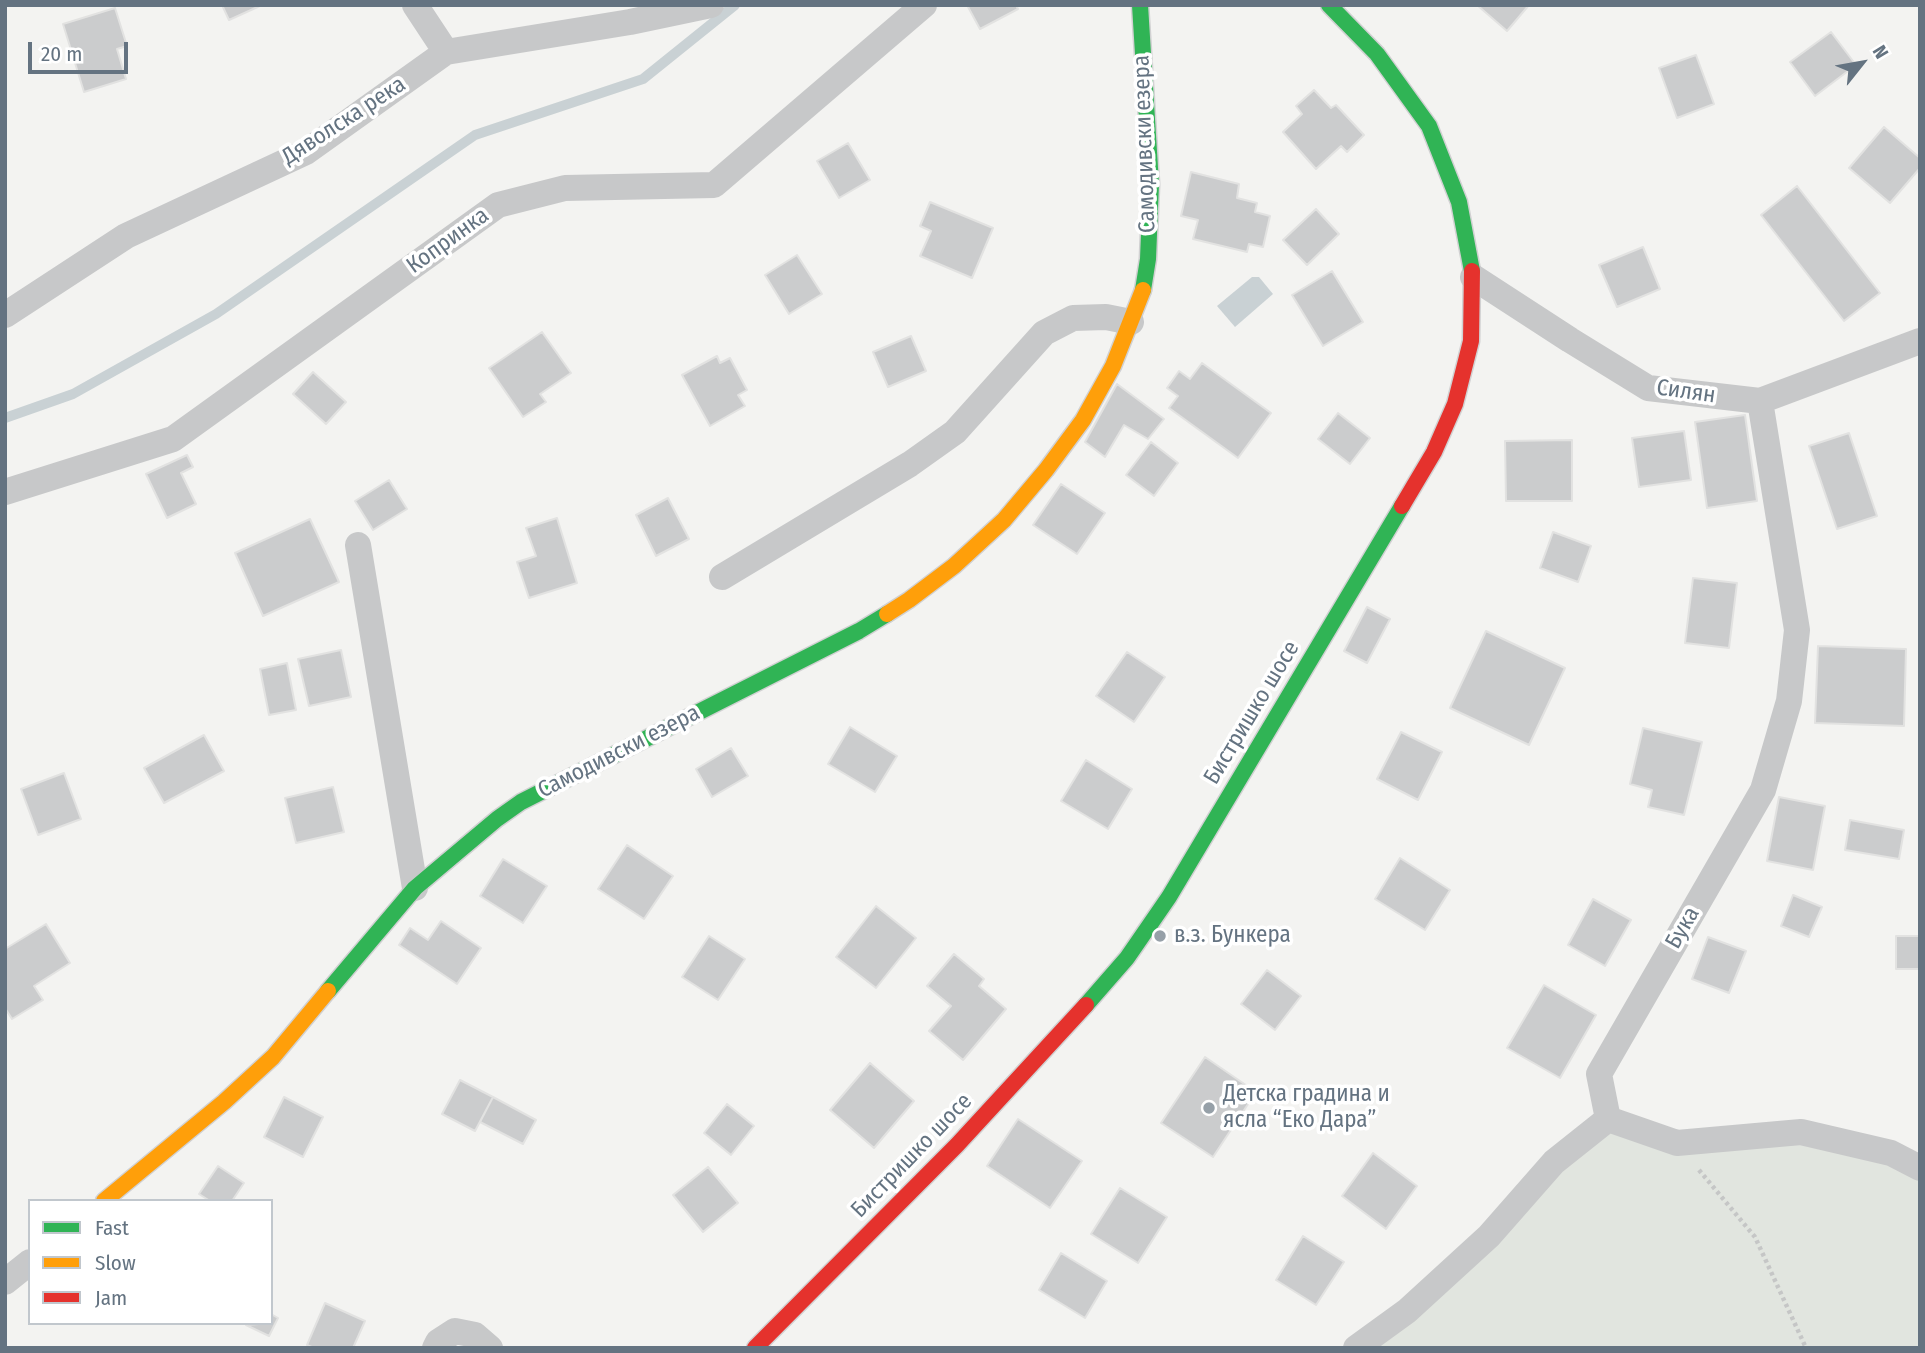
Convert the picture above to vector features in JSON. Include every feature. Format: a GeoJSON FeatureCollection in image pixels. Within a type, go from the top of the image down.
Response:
{"type":"FeatureCollection","features":[{"type":"Feature","properties":{"kind":"street"},"geometry":{"type":"LineString","coordinates":[[415,5],[446,52]]}},
{"type":"Feature","properties":{"kind":"street","name":"Дяволска река"},"geometry":{"type":"LineString","coordinates":[[5,315],[126,236],[306,152],[446,52],[630,14],[711,5]]}},
{"type":"Feature","properties":{"kind":"street","name":"Копринка"},"geometry":{"type":"LineString","coordinates":[[5,492],[173,439],[499,205],[565,188],[715,185],[923,5]]}},
{"type":"Feature","properties":{"kind":"street","name":"Самодивски езера"},"geometry":{"type":"LineString","coordinates":[[106,1199],[224,1102],[273,1057],[415,888],[521,802],[859,631],[909,600],[954,566],[1004,520],[1083,421],[1113,366],[1142,295],[1148,259],[1151,184],[1140,5]]}},
{"type":"Feature","properties":{"kind":"street","name":"Бистришко шосе"},"geometry":{"type":"LineString","coordinates":[[755,1348],[957,1144],[1127,958],[1170,897],[1434,452],[1455,404],[1471,341],[1473,277],[1459,202],[1429,126],[1377,54],[1329,5]]}},
{"type":"Feature","properties":{"kind":"street","name":"Силян"},"geometry":{"type":"LineString","coordinates":[[1473,277],[1648,388],[1760,401],[1920,341]]}},
{"type":"Feature","properties":{"kind":"street"},"geometry":{"type":"LineString","coordinates":[[722,577],[910,464],[955,432],[1044,333],[1073,318],[1106,317],[1131,322]]}},
{"type":"Feature","properties":{"kind":"street","name":"Бука"},"geometry":{"type":"LineString","coordinates":[[1608,1119],[1599,1074],[1763,790],[1789,701],[1797,630],[1760,401]]}},
{"type":"Feature","properties":{"kind":"street"},"geometry":{"type":"LineString","coordinates":[[358,545],[415,888]]}},
{"type":"Feature","properties":{"kind":"street"},"geometry":{"type":"LineString","coordinates":[[1356,1348],[1407,1311],[1489,1236],[1554,1162],[1608,1119],[1677,1143],[1801,1132],[1891,1153],[1920,1168]]}},
{"type":"Feature","properties":{"kind":"street"},"geometry":{"type":"LineString","coordinates":[[5,1282],[28,1264]]}},
{"type":"Feature","properties":{"kind":"street"},"geometry":{"type":"LineString","coordinates":[[435,1348],[438,1342],[455,1331],[475,1335],[490,1348]]}},
{"type":"Feature","properties":{"kind":"path"},"geometry":{"type":"LineString","coordinates":[[1677,1143],[1755,1237],[1806,1348]]}},
{"type":"Feature","properties":{"kind":"shaded area"},"geometry":{"type":"Polygon","coordinates":[[[1252,277],[1259,277],[1273,294],[1235,327],[1217,306],[1252,277]]]}},
{"type":"Feature","properties":{"kind":"shaded area"},"geometry":{"type":"Polygon","coordinates":[[[1608,1119],[1677,1143],[1801,1132],[1920,1168],[1920,1348],[1356,1348],[1608,1119]]]}},
{"type":"Feature","properties":{"kind":"building"},"geometry":{"type":"Polygon","coordinates":[[[222,5],[262,5],[229,20],[222,5]]]}},
{"type":"Feature","properties":{"kind":"building"},"geometry":{"type":"Polygon","coordinates":[[[967,5],[1016,5],[1018,9],[980,29],[967,5]]]}},
{"type":"Feature","properties":{"kind":"building"},"geometry":{"type":"Polygon","coordinates":[[[1477,5],[1529,5],[1507,31],[1477,5]]]}},
{"type":"Feature","properties":{"kind":"building"},"geometry":{"type":"Polygon","coordinates":[[[115,8],[127,46],[117,49],[126,79],[84,92],[63,24],[115,8]]]}},
{"type":"Feature","properties":{"kind":"building"},"geometry":{"type":"Polygon","coordinates":[[[1831,32],[1856,65],[1815,96],[1790,62],[1831,32]]]}},
{"type":"Feature","properties":{"kind":"building"},"geometry":{"type":"Polygon","coordinates":[[[1696,55],[1714,104],[1677,118],[1659,68],[1696,55]]]}},
{"type":"Feature","properties":{"kind":"building"},"geometry":{"type":"Polygon","coordinates":[[[1314,90],[1331,108],[1336,105],[1364,135],[1347,152],[1341,146],[1316,169],[1283,132],[1302,114],[1296,106],[1314,90]]]}},
{"type":"Feature","properties":{"kind":"building"},"geometry":{"type":"Polygon","coordinates":[[[1884,127],[1920,158],[1920,168],[1890,203],[1849,168],[1884,127]]]}},
{"type":"Feature","properties":{"kind":"building"},"geometry":{"type":"Polygon","coordinates":[[[848,143],[870,180],[839,198],[817,161],[848,143]]]}},
{"type":"Feature","properties":{"kind":"building"},"geometry":{"type":"Polygon","coordinates":[[[1191,172],[1239,184],[1237,198],[1257,203],[1255,212],[1270,216],[1263,247],[1249,244],[1247,252],[1193,239],[1198,220],[1181,216],[1191,172]]]}},
{"type":"Feature","properties":{"kind":"building"},"geometry":{"type":"Polygon","coordinates":[[[1797,186],[1880,293],[1844,321],[1761,215],[1797,186]]]}},
{"type":"Feature","properties":{"kind":"building"},"geometry":{"type":"Polygon","coordinates":[[[930,202],[993,228],[972,278],[920,256],[931,231],[920,226],[930,202]]]}},
{"type":"Feature","properties":{"kind":"building"},"geometry":{"type":"Polygon","coordinates":[[[1316,209],[1339,234],[1307,265],[1283,240],[1316,209]]]}},
{"type":"Feature","properties":{"kind":"building"},"geometry":{"type":"Polygon","coordinates":[[[1643,247],[1660,289],[1617,307],[1599,265],[1643,247]]]}},
{"type":"Feature","properties":{"kind":"building"},"geometry":{"type":"Polygon","coordinates":[[[797,255],[822,294],[789,314],[765,275],[797,255]]]}},
{"type":"Feature","properties":{"kind":"building"},"geometry":{"type":"Polygon","coordinates":[[[1332,271],[1363,322],[1323,346],[1292,295],[1332,271]]]}},
{"type":"Feature","properties":{"kind":"building"},"geometry":{"type":"Polygon","coordinates":[[[542,332],[571,373],[540,394],[546,402],[523,417],[489,368],[542,332]]]}},
{"type":"Feature","properties":{"kind":"building"},"geometry":{"type":"Polygon","coordinates":[[[911,336],[926,371],[888,387],[873,352],[911,336]]]}},
{"type":"Feature","properties":{"kind":"building"},"geometry":{"type":"Polygon","coordinates":[[[717,356],[720,363],[730,358],[747,390],[738,395],[745,406],[710,426],[682,375],[717,356]]]}},
{"type":"Feature","properties":{"kind":"building"},"geometry":{"type":"Polygon","coordinates":[[[1202,363],[1271,413],[1238,458],[1169,408],[1178,396],[1167,388],[1179,371],[1190,379],[1202,363]]]}},
{"type":"Feature","properties":{"kind":"building"},"geometry":{"type":"Polygon","coordinates":[[[313,372],[346,402],[326,424],[293,394],[313,372]]]}},
{"type":"Feature","properties":{"kind":"building"},"geometry":{"type":"Polygon","coordinates":[[[1117,384],[1164,419],[1148,439],[1124,425],[1105,457],[1085,442],[1117,384]]]}},
{"type":"Feature","properties":{"kind":"building"},"geometry":{"type":"Polygon","coordinates":[[[1338,413],[1370,438],[1350,464],[1318,439],[1338,413]]]}},
{"type":"Feature","properties":{"kind":"building"},"geometry":{"type":"Polygon","coordinates":[[[1745,415],[1757,501],[1707,508],[1695,422],[1745,415]]]}},
{"type":"Feature","properties":{"kind":"building"},"geometry":{"type":"Polygon","coordinates":[[[1684,431],[1691,480],[1639,487],[1632,438],[1684,431]]]}},
{"type":"Feature","properties":{"kind":"building"},"geometry":{"type":"Polygon","coordinates":[[[1849,433],[1877,516],[1837,529],[1809,446],[1849,433]]]}},
{"type":"Feature","properties":{"kind":"building"},"geometry":{"type":"Polygon","coordinates":[[[1572,440],[1572,501],[1506,501],[1505,441],[1572,440]]]}},
{"type":"Feature","properties":{"kind":"building"},"geometry":{"type":"Polygon","coordinates":[[[1151,442],[1178,463],[1154,496],[1126,475],[1151,442]]]}},
{"type":"Feature","properties":{"kind":"building"},"geometry":{"type":"Polygon","coordinates":[[[187,455],[193,467],[181,473],[196,504],[167,518],[146,474],[187,455]]]}},
{"type":"Feature","properties":{"kind":"building"},"geometry":{"type":"Polygon","coordinates":[[[389,480],[407,509],[373,530],[355,501],[389,480]]]}},
{"type":"Feature","properties":{"kind":"building"},"geometry":{"type":"Polygon","coordinates":[[[1061,484],[1105,513],[1077,554],[1033,525],[1061,484]]]}},
{"type":"Feature","properties":{"kind":"building"},"geometry":{"type":"Polygon","coordinates":[[[668,498],[689,539],[656,556],[636,515],[668,498]]]}},
{"type":"Feature","properties":{"kind":"building"},"geometry":{"type":"Polygon","coordinates":[[[557,518],[577,583],[529,598],[517,562],[536,556],[526,528],[557,518]]]}},
{"type":"Feature","properties":{"kind":"building"},"geometry":{"type":"Polygon","coordinates":[[[310,519],[339,582],[263,616],[235,553],[310,519]]]}},
{"type":"Feature","properties":{"kind":"building"},"geometry":{"type":"Polygon","coordinates":[[[1553,532],[1591,546],[1578,582],[1540,568],[1553,532]]]}},
{"type":"Feature","properties":{"kind":"building"},"geometry":{"type":"Polygon","coordinates":[[[1693,578],[1737,583],[1729,648],[1685,643],[1693,578]]]}},
{"type":"Feature","properties":{"kind":"building"},"geometry":{"type":"Polygon","coordinates":[[[1367,607],[1390,619],[1367,663],[1344,651],[1367,607]]]}},
{"type":"Feature","properties":{"kind":"building"},"geometry":{"type":"Polygon","coordinates":[[[1486,631],[1565,668],[1529,745],[1450,708],[1486,631]]]}},
{"type":"Feature","properties":{"kind":"building"},"geometry":{"type":"Polygon","coordinates":[[[1818,646],[1906,649],[1904,726],[1815,723],[1818,646]]]}},
{"type":"Feature","properties":{"kind":"building"},"geometry":{"type":"Polygon","coordinates":[[[341,650],[351,697],[309,706],[298,659],[341,650]]]}},
{"type":"Feature","properties":{"kind":"building"},"geometry":{"type":"Polygon","coordinates":[[[1127,652],[1165,677],[1134,722],[1096,696],[1127,652]]]}},
{"type":"Feature","properties":{"kind":"building"},"geometry":{"type":"Polygon","coordinates":[[[287,663],[296,710],[269,715],[260,669],[287,663]]]}},
{"type":"Feature","properties":{"kind":"building"},"geometry":{"type":"Polygon","coordinates":[[[850,727],[897,756],[875,792],[828,764],[850,727]]]}},
{"type":"Feature","properties":{"kind":"building"},"geometry":{"type":"Polygon","coordinates":[[[1643,728],[1702,742],[1684,815],[1648,807],[1652,790],[1630,784],[1643,728]]]}},
{"type":"Feature","properties":{"kind":"building"},"geometry":{"type":"Polygon","coordinates":[[[1401,732],[1442,752],[1418,800],[1377,779],[1401,732]]]}},
{"type":"Feature","properties":{"kind":"building"},"geometry":{"type":"Polygon","coordinates":[[[204,735],[224,771],[164,803],[144,768],[204,735]]]}},
{"type":"Feature","properties":{"kind":"building"},"geometry":{"type":"Polygon","coordinates":[[[731,748],[748,776],[712,797],[696,769],[731,748]]]}},
{"type":"Feature","properties":{"kind":"building"},"geometry":{"type":"Polygon","coordinates":[[[1086,760],[1132,789],[1108,829],[1061,801],[1086,760]]]}},
{"type":"Feature","properties":{"kind":"building"},"geometry":{"type":"Polygon","coordinates":[[[64,773],[81,819],[38,835],[21,789],[64,773]]]}},
{"type":"Feature","properties":{"kind":"building"},"geometry":{"type":"Polygon","coordinates":[[[333,787],[344,832],[296,843],[285,798],[333,787]]]}},
{"type":"Feature","properties":{"kind":"building"},"geometry":{"type":"Polygon","coordinates":[[[1779,797],[1825,806],[1813,870],[1767,861],[1779,797]]]}},
{"type":"Feature","properties":{"kind":"building"},"geometry":{"type":"Polygon","coordinates":[[[1850,820],[1904,830],[1899,859],[1845,850],[1850,820]]]}},
{"type":"Feature","properties":{"kind":"building"},"geometry":{"type":"Polygon","coordinates":[[[627,845],[673,876],[644,919],[598,889],[627,845]]]}},
{"type":"Feature","properties":{"kind":"building"},"geometry":{"type":"Polygon","coordinates":[[[1400,858],[1450,890],[1425,930],[1375,899],[1400,858]]]}},
{"type":"Feature","properties":{"kind":"building"},"geometry":{"type":"Polygon","coordinates":[[[503,859],[547,886],[523,923],[480,896],[503,859]]]}},
{"type":"Feature","properties":{"kind":"building"},"geometry":{"type":"Polygon","coordinates":[[[1793,895],[1822,907],[1809,937],[1781,926],[1793,895]]]}},
{"type":"Feature","properties":{"kind":"building"},"geometry":{"type":"Polygon","coordinates":[[[1593,899],[1631,920],[1605,966],[1568,945],[1593,899]]]}},
{"type":"Feature","properties":{"kind":"building"},"geometry":{"type":"Polygon","coordinates":[[[876,906],[916,938],[876,988],[836,957],[876,906]]]}},
{"type":"Feature","properties":{"kind":"building"},"geometry":{"type":"Polygon","coordinates":[[[441,921],[481,948],[457,984],[399,945],[410,928],[428,940],[441,921]]]}},
{"type":"Feature","properties":{"kind":"building"},"geometry":{"type":"Polygon","coordinates":[[[46,924],[70,963],[34,986],[43,1000],[12,1019],[5,1008],[5,949],[46,924]]]}},
{"type":"Feature","properties":{"kind":"building"},"geometry":{"type":"Polygon","coordinates":[[[709,936],[745,959],[718,1000],[682,977],[709,936]]]}},
{"type":"Feature","properties":{"kind":"building"},"geometry":{"type":"Polygon","coordinates":[[[1896,936],[1920,936],[1920,969],[1896,969],[1896,936]]]}},
{"type":"Feature","properties":{"kind":"building"},"geometry":{"type":"Polygon","coordinates":[[[1708,937],[1746,951],[1729,993],[1692,979],[1708,937]]]}},
{"type":"Feature","properties":{"kind":"building"},"geometry":{"type":"Polygon","coordinates":[[[954,954],[984,979],[979,986],[1006,1009],[963,1060],[929,1031],[951,1006],[927,986],[954,954]]]}},
{"type":"Feature","properties":{"kind":"building"},"geometry":{"type":"Polygon","coordinates":[[[1267,970],[1301,996],[1275,1030],[1241,1004],[1267,970]]]}},
{"type":"Feature","properties":{"kind":"building"},"geometry":{"type":"Polygon","coordinates":[[[1544,985],[1596,1015],[1560,1078],[1507,1048],[1544,985]]]}},
{"type":"Feature","properties":{"kind":"building","name":"Детска градина и ясла “Еко Дара”"},"geometry":{"type":"Polygon","coordinates":[[[1205,1057],[1256,1092],[1213,1157],[1161,1123],[1205,1057]]]}},
{"type":"Feature","properties":{"kind":"building"},"geometry":{"type":"Polygon","coordinates":[[[870,1063],[914,1101],[874,1148],[830,1110],[870,1063]]]}},
{"type":"Feature","properties":{"kind":"building"},"geometry":{"type":"Polygon","coordinates":[[[460,1080],[493,1097],[475,1131],[442,1114],[460,1080]]]}},
{"type":"Feature","properties":{"kind":"building"},"geometry":{"type":"Polygon","coordinates":[[[284,1097],[323,1117],[303,1157],[264,1137],[284,1097]]]}},
{"type":"Feature","properties":{"kind":"building"},"geometry":{"type":"Polygon","coordinates":[[[493,1097],[536,1120],[523,1144],[480,1122],[493,1097]]]}},
{"type":"Feature","properties":{"kind":"building"},"geometry":{"type":"Polygon","coordinates":[[[727,1104],[754,1126],[731,1155],[704,1133],[727,1104]]]}},
{"type":"Feature","properties":{"kind":"building"},"geometry":{"type":"Polygon","coordinates":[[[1018,1119],[1082,1161],[1050,1208],[987,1166],[1018,1119]]]}},
{"type":"Feature","properties":{"kind":"building"},"geometry":{"type":"Polygon","coordinates":[[[1373,1153],[1417,1186],[1386,1229],[1342,1196],[1373,1153]]]}},
{"type":"Feature","properties":{"kind":"building"},"geometry":{"type":"Polygon","coordinates":[[[218,1166],[244,1183],[233,1199],[207,1199],[199,1194],[218,1166]]]}},
{"type":"Feature","properties":{"kind":"building"},"geometry":{"type":"Polygon","coordinates":[[[708,1167],[738,1203],[703,1232],[673,1195],[708,1167]]]}},
{"type":"Feature","properties":{"kind":"building"},"geometry":{"type":"Polygon","coordinates":[[[1120,1188],[1167,1217],[1138,1263],[1091,1234],[1120,1188]]]}},
{"type":"Feature","properties":{"kind":"building"},"geometry":{"type":"Polygon","coordinates":[[[1303,1236],[1344,1262],[1316,1305],[1276,1280],[1303,1236]]]}},
{"type":"Feature","properties":{"kind":"building"},"geometry":{"type":"Polygon","coordinates":[[[1061,1253],[1107,1281],[1085,1318],[1039,1290],[1061,1253]]]}},
{"type":"Feature","properties":{"kind":"building"},"geometry":{"type":"Polygon","coordinates":[[[325,1303],[365,1321],[353,1348],[314,1348],[307,1345],[325,1303]]]}},
{"type":"Feature","properties":{"kind":"building"},"geometry":{"type":"Polygon","coordinates":[[[273,1315],[278,1318],[269,1336],[246,1325],[273,1325],[273,1315]]]}},
{"type":"Feature","properties":{"kind":"waterway"},"geometry":{"type":"LineString","coordinates":[[5,418],[73,394],[216,314],[475,135],[643,79],[735,5]]}},
{"type":"Feature","properties":{"kind":"traffic: fast"},"geometry":{"type":"LineString","coordinates":[[1140,5],[1151,184],[1148,259],[1143,290]]}},
{"type":"Feature","properties":{"kind":"traffic: fast"},"geometry":{"type":"LineString","coordinates":[[1329,5],[1377,54],[1429,126],[1459,202],[1472,271]]}},
{"type":"Feature","properties":{"kind":"traffic: fast"},"geometry":{"type":"LineString","coordinates":[[1086,1005],[1127,958],[1169,897],[1402,506]]}},
{"type":"Feature","properties":{"kind":"traffic: fast"},"geometry":{"type":"LineString","coordinates":[[328,991],[415,888],[521,802],[859,631],[887,614]]}},
{"type":"Feature","properties":{"kind":"traffic: slow"},"geometry":{"type":"LineString","coordinates":[[887,614],[954,566],[1004,520],[1046,470],[1083,420],[1113,366],[1143,290]]}},
{"type":"Feature","properties":{"kind":"traffic: slow"},"geometry":{"type":"LineString","coordinates":[[106,1199],[224,1102],[273,1057],[328,991]]}},
{"type":"Feature","properties":{"kind":"traffic: jam"},"geometry":{"type":"LineString","coordinates":[[1402,506],[1434,452],[1455,404],[1471,341],[1472,271]]}},
{"type":"Feature","properties":{"kind":"traffic: jam"},"geometry":{"type":"LineString","coordinates":[[755,1348],[957,1145],[1086,1005]]}},
{"type":"Feature","properties":{"kind":"place","name":"в.з. Бункера"},"geometry":{"type":"Point","coordinates":[1160,936]}},
{"type":"Feature","properties":{"kind":"place","name":"Детска градина и ясла “Еко Дара”"},"geometry":{"type":"Point","coordinates":[1209,1108]}}]}
